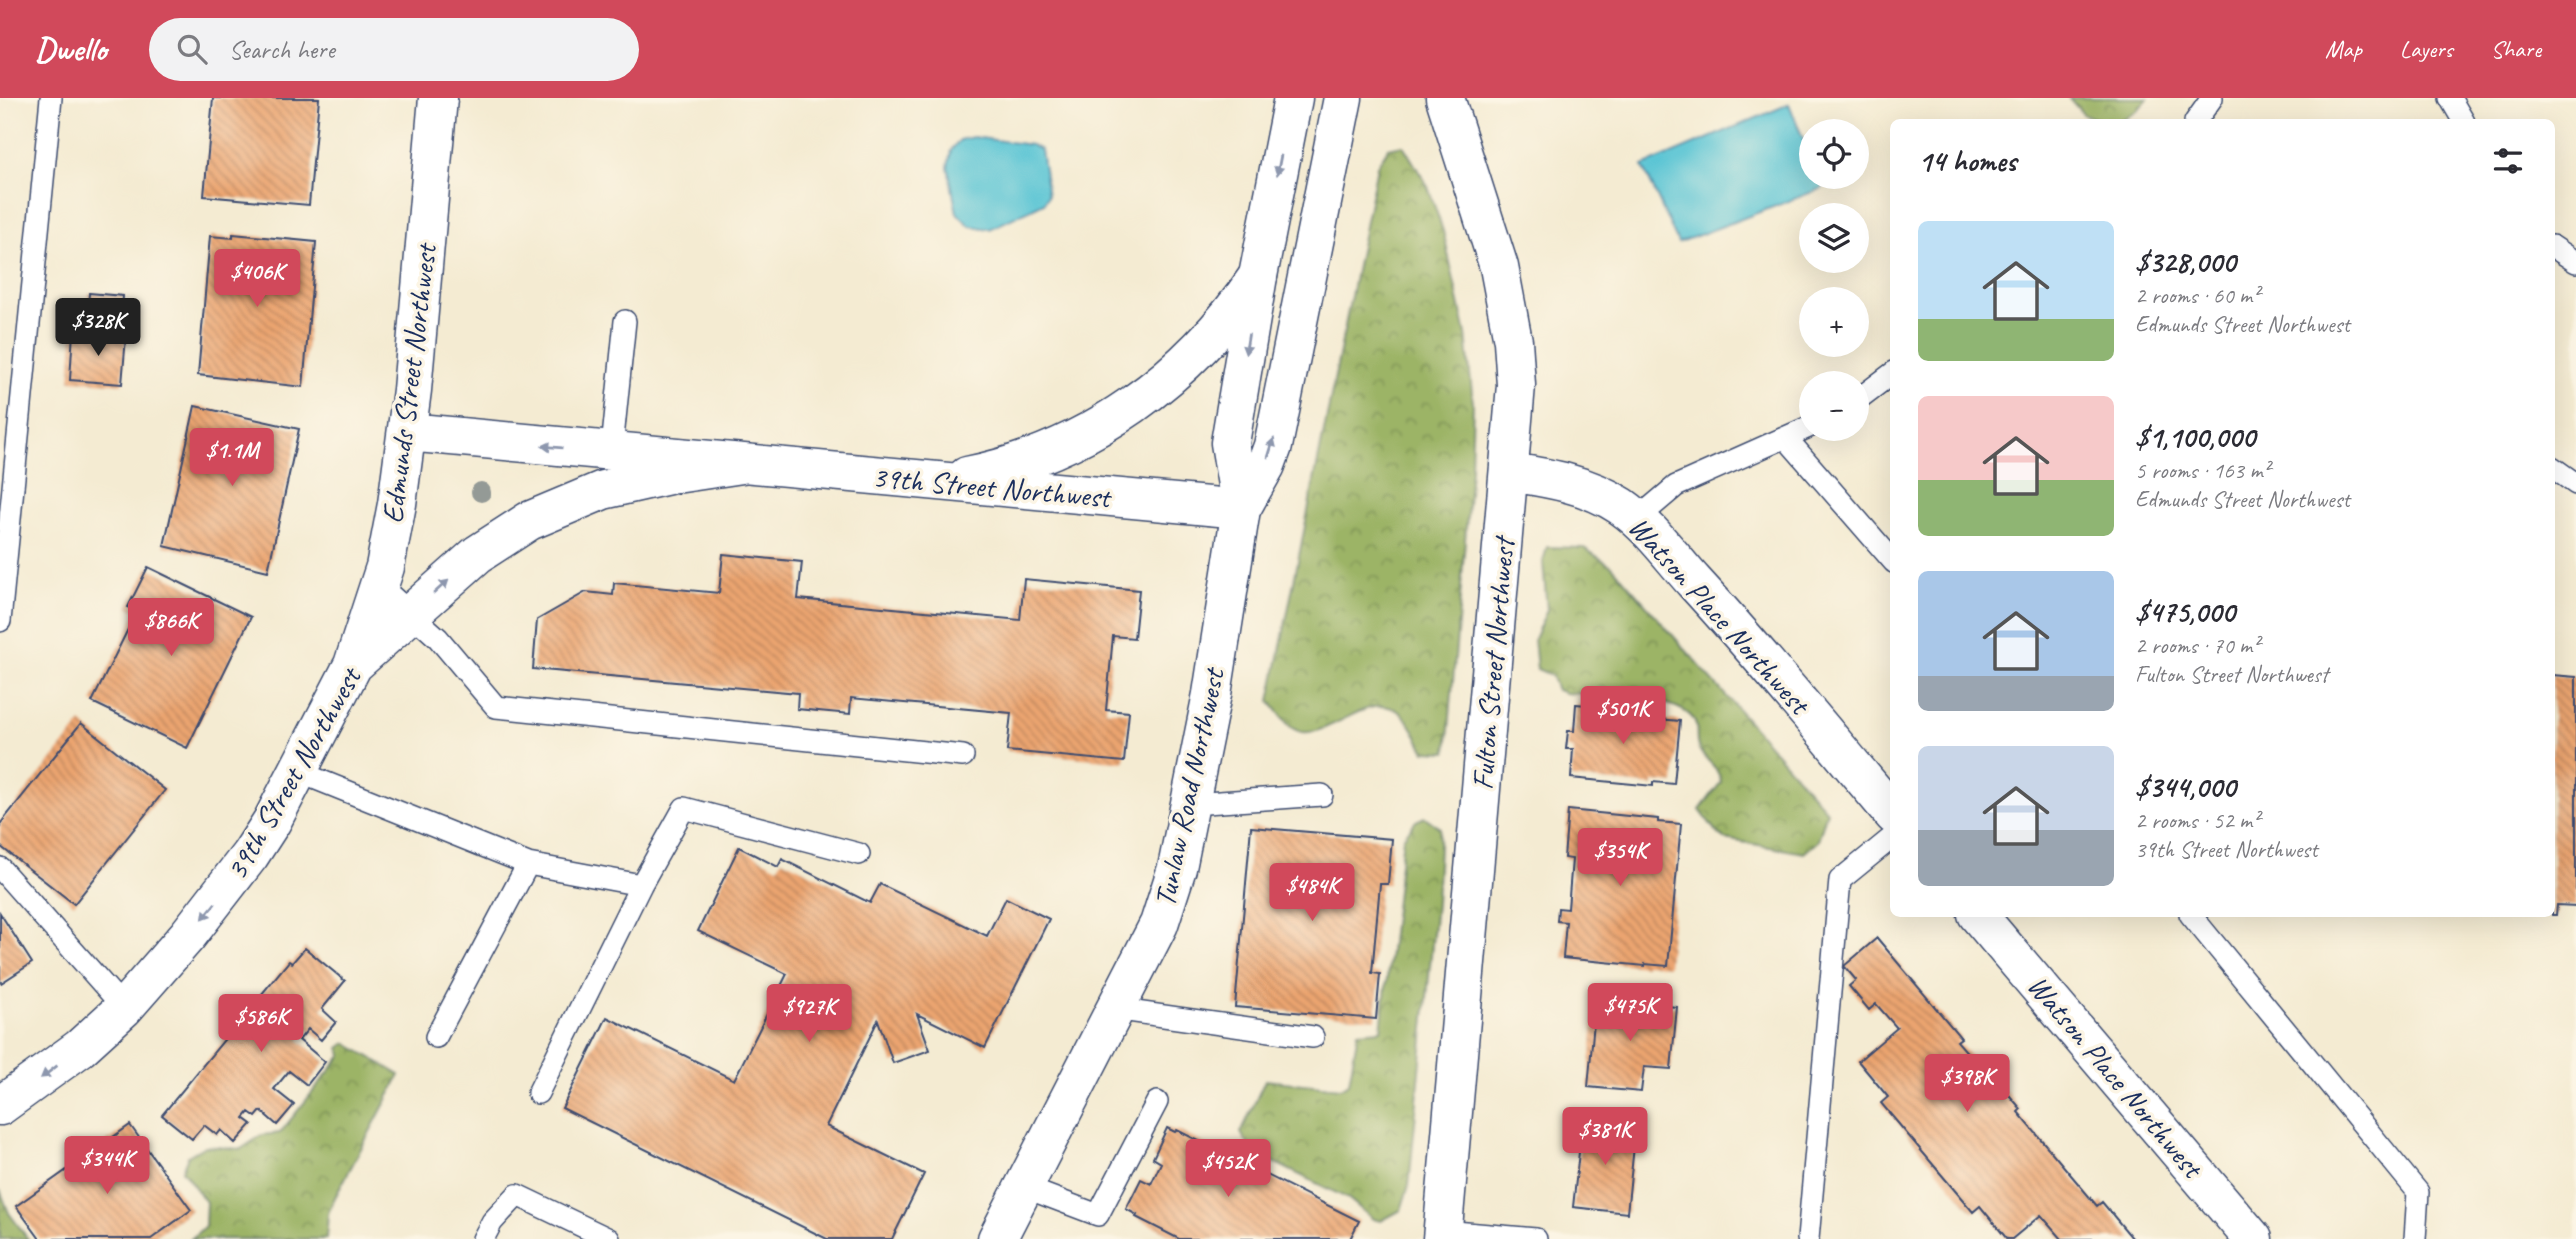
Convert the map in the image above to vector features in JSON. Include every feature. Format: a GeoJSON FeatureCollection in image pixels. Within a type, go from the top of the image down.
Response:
{"type":"FeatureCollection","features":[{"type":"Feature","properties":{"kind":"street","name":"Edmunds Street Northwest"},"geometry":{"type":"LineString","coordinates":[[353,665],[391,542],[407,432],[438,98]]}},
{"type":"Feature","properties":{"kind":"street","name":"Tunlaw Road Northwest"},"geometry":{"type":"LineString","coordinates":[[997,1239],[1159,924],[1177,868],[1212,694],[1241,509],[1230,443],[1258,276],[1293,98]]}},
{"type":"Feature","properties":{"kind":"street","name":"Tunlaw Road Northwest"},"geometry":{"type":"LineString","coordinates":[[1241,509],[1273,446],[1343,98]]}},
{"type":"Feature","properties":{"kind":"street","name":"Fulton Street Northwest"},"geometry":{"type":"LineString","coordinates":[[1443,1235],[1516,385],[1506,296],[1445,98]]}},
{"type":"Feature","properties":{"kind":"street"},"geometry":{"type":"LineString","coordinates":[[934,481],[1009,465],[1045,453],[1112,419],[1144,397],[1199,350],[1238,306],[1258,276]]}},
{"type":"Feature","properties":{"kind":"street","name":"39th Street Northwest"},"geometry":{"type":"LineString","coordinates":[[407,432],[610,470],[742,464],[1241,509]]}},
{"type":"Feature","properties":{"kind":"street","name":"39th Street Northwest"},"geometry":{"type":"LineString","coordinates":[[0,1106],[62,1062],[124,1008],[214,904],[250,855],[299,772],[353,665],[478,554],[610,470]]}},
{"type":"Feature","properties":{"kind":"street","name":"Watson Place Northwest"},"geometry":{"type":"LineString","coordinates":[[1509,472],[1546,477],[1586,488],[1637,519],[1890,810]]}},
{"type":"Feature","properties":{"kind":"street","name":"Watson Place Northwest"},"geometry":{"type":"LineString","coordinates":[[1979,917],[2244,1236]]}},
{"type":"Feature","properties":{"kind":"lane"},"geometry":{"type":"LineString","coordinates":[[0,621],[51,98]]}},
{"type":"Feature","properties":{"kind":"lane"},"geometry":{"type":"LineString","coordinates":[[2197,119],[2212,98]]}},
{"type":"Feature","properties":{"kind":"lane"},"geometry":{"type":"LineString","coordinates":[[2450,98],[2462,119]]}},
{"type":"Feature","properties":{"kind":"lane"},"geometry":{"type":"LineString","coordinates":[[2555,248],[2576,262]]}},
{"type":"Feature","properties":{"kind":"lane"},"geometry":{"type":"LineString","coordinates":[[610,470],[625,321]]}},
{"type":"Feature","properties":{"kind":"lane"},"geometry":{"type":"LineString","coordinates":[[1869,391],[1890,375]]}},
{"type":"Feature","properties":{"kind":"lane"},"geometry":{"type":"LineString","coordinates":[[1637,519],[1676,486],[1799,432]]}},
{"type":"Feature","properties":{"kind":"lane"},"geometry":{"type":"LineString","coordinates":[[1786,438],[1890,557]]}},
{"type":"Feature","properties":{"kind":"lane"},"geometry":{"type":"LineString","coordinates":[[2555,469],[2576,484]]}},
{"type":"Feature","properties":{"kind":"lane"},"geometry":{"type":"LineString","coordinates":[[379,585],[438,638],[496,707],[963,756]]}},
{"type":"Feature","properties":{"kind":"lane"},"geometry":{"type":"LineString","coordinates":[[299,772],[528,864],[641,885]]}},
{"type":"Feature","properties":{"kind":"lane"},"geometry":{"type":"LineString","coordinates":[[1191,804],[1322,795]]}},
{"type":"Feature","properties":{"kind":"lane"},"geometry":{"type":"LineString","coordinates":[[538,1093],[641,885],[684,808],[859,854]]}},
{"type":"Feature","properties":{"kind":"lane"},"geometry":{"type":"LineString","coordinates":[[1808,1239],[1840,880],[1890,839]]}},
{"type":"Feature","properties":{"kind":"lane"},"geometry":{"type":"LineString","coordinates":[[436,1037],[528,864]]}},
{"type":"Feature","properties":{"kind":"lane"},"geometry":{"type":"LineString","coordinates":[[0,868],[124,1008]]}},
{"type":"Feature","properties":{"kind":"lane"},"geometry":{"type":"LineString","coordinates":[[2192,917],[2418,1192],[2415,1239]]}},
{"type":"Feature","properties":{"kind":"lane"},"geometry":{"type":"LineString","coordinates":[[1115,1009],[1313,1037]]}},
{"type":"Feature","properties":{"kind":"lane"},"geometry":{"type":"LineString","coordinates":[[1024,1187],[1098,1215],[1157,1102]]}},
{"type":"Feature","properties":{"kind":"lane"},"geometry":{"type":"LineString","coordinates":[[482,1239],[492,1222],[517,1195],[609,1239]]}},
{"type":"Feature","properties":{"kind":"lane"},"geometry":{"type":"LineString","coordinates":[[1443,1235],[1536,1239]]}},
{"type":"Feature","properties":{"kind":"green space"},"geometry":{"type":"Polygon","coordinates":[[[2069,98],[2148,98],[2137,111],[2122,119],[2097,119],[2084,115],[2069,98]]]}},
{"type":"Feature","properties":{"kind":"green space"},"geometry":{"type":"Polygon","coordinates":[[[1403,145],[1428,187],[1443,231],[1466,334],[1473,403],[1471,469],[1447,752],[1425,751],[1402,715],[1385,706],[1357,712],[1315,731],[1302,732],[1291,727],[1270,701],[1377,166],[1388,148],[1403,145]]]}},
{"type":"Feature","properties":{"kind":"green space"},"geometry":{"type":"Polygon","coordinates":[[[1547,547],[1584,548],[1612,566],[1827,811],[1818,841],[1804,853],[1725,839],[1717,833],[1700,810],[1721,782],[1717,771],[1698,747],[1694,720],[1685,711],[1671,705],[1634,698],[1565,693],[1557,690],[1551,675],[1537,669],[1534,639],[1547,610],[1543,562],[1547,547]]]}},
{"type":"Feature","properties":{"kind":"green space"},"geometry":{"type":"Polygon","coordinates":[[[1425,817],[1440,828],[1436,903],[1409,1185],[1401,1210],[1381,1221],[1373,1219],[1349,1199],[1253,1152],[1241,1133],[1265,1080],[1341,1088],[1349,1083],[1358,1032],[1381,1030],[1403,838],[1416,821],[1425,817]]]}},
{"type":"Feature","properties":{"kind":"green space"},"geometry":{"type":"Polygon","coordinates":[[[346,1043],[400,1075],[332,1203],[328,1214],[326,1239],[191,1239],[205,1226],[206,1202],[182,1170],[188,1156],[205,1146],[241,1149],[262,1135],[280,1133],[342,1055],[339,1048],[346,1043]]]}},
{"type":"Feature","properties":{"kind":"green space"},"geometry":{"type":"Polygon","coordinates":[[[0,1190],[9,1213],[28,1239],[0,1239],[0,1190]]]}},
{"type":"Feature","properties":{"kind":"water"},"geometry":{"type":"Polygon","coordinates":[[[1789,104],[1799,129],[1799,189],[1820,189],[1678,243],[1643,166],[1789,104]]]}},
{"type":"Feature","properties":{"kind":"water"},"geometry":{"type":"Polygon","coordinates":[[[973,137],[1031,145],[1041,150],[1048,196],[1044,203],[990,229],[970,226],[957,213],[948,167],[951,150],[960,140],[973,137]]]}},
{"type":"Feature","properties":{"kind":"building"},"geometry":{"type":"Polygon","coordinates":[[[213,98],[319,98],[309,205],[204,196],[213,98]]]}},
{"type":"Feature","properties":{"kind":"building"},"geometry":{"type":"Polygon","coordinates":[[[233,234],[316,242],[303,387],[198,375],[210,236],[233,238],[233,234]]]}},
{"type":"Feature","properties":{"kind":"building"},"geometry":{"type":"Polygon","coordinates":[[[89,293],[123,296],[122,309],[127,309],[125,331],[83,327],[84,305],[88,306],[89,293]]]}},
{"type":"Feature","properties":{"kind":"building"},"geometry":{"type":"Polygon","coordinates":[[[73,332],[126,337],[122,384],[70,380],[73,332]]]}},
{"type":"Feature","properties":{"kind":"building"},"geometry":{"type":"Polygon","coordinates":[[[195,406],[299,429],[268,571],[164,546],[195,406]]]}},
{"type":"Feature","properties":{"kind":"building"},"geometry":{"type":"Polygon","coordinates":[[[723,554],[802,562],[798,599],[1020,620],[1024,579],[1139,590],[1134,638],[1113,636],[1106,710],[1129,712],[1124,762],[1007,751],[1011,713],[851,698],[850,714],[797,709],[798,693],[533,669],[537,620],[586,592],[613,595],[614,583],[719,593],[723,554]]]}},
{"type":"Feature","properties":{"kind":"building"},"geometry":{"type":"Polygon","coordinates":[[[148,567],[251,617],[187,748],[92,702],[137,611],[128,607],[148,567]]]}},
{"type":"Feature","properties":{"kind":"building"},"geometry":{"type":"Polygon","coordinates":[[[2555,675],[2576,677],[2576,906],[2557,905],[2556,915],[2555,675]]]}},
{"type":"Feature","properties":{"kind":"building"},"geometry":{"type":"Polygon","coordinates":[[[1576,704],[1659,712],[1658,719],[1680,721],[1674,784],[1653,782],[1653,786],[1571,778],[1573,749],[1566,749],[1568,731],[1574,731],[1576,704]]]}},
{"type":"Feature","properties":{"kind":"building"},"geometry":{"type":"Polygon","coordinates":[[[81,723],[165,790],[74,904],[0,846],[0,824],[81,723]]]}},
{"type":"Feature","properties":{"kind":"building"},"geometry":{"type":"Polygon","coordinates":[[[1568,810],[1658,819],[1658,822],[1681,824],[1668,966],[1563,958],[1566,922],[1557,921],[1558,908],[1568,909],[1572,859],[1564,858],[1568,810]]]}},
{"type":"Feature","properties":{"kind":"building"},"geometry":{"type":"Polygon","coordinates":[[[1251,827],[1392,839],[1388,884],[1380,884],[1372,973],[1380,974],[1376,1019],[1235,1007],[1251,827]]]}},
{"type":"Feature","properties":{"kind":"building"},"geometry":{"type":"Polygon","coordinates":[[[739,847],[778,867],[782,859],[870,903],[880,884],[987,936],[1006,898],[1049,919],[985,1048],[917,1014],[930,1050],[893,1063],[878,1020],[826,1126],[924,1174],[892,1239],[827,1239],[562,1108],[607,1017],[734,1080],[787,974],[698,931],[739,847]]]}},
{"type":"Feature","properties":{"kind":"building"},"geometry":{"type":"Polygon","coordinates":[[[0,913],[32,963],[1,983],[0,981],[0,913]]]}},
{"type":"Feature","properties":{"kind":"building"},"geometry":{"type":"Polygon","coordinates":[[[1877,938],[1961,1038],[1957,1041],[1985,1073],[1988,1070],[2021,1109],[2018,1112],[2097,1206],[2102,1202],[2133,1239],[2062,1239],[2041,1215],[2012,1239],[2007,1239],[1980,1206],[1973,1212],[1881,1103],[1888,1097],[1858,1061],[1897,1028],[1876,1004],[1869,1010],[1849,986],[1856,980],[1844,966],[1877,938]]]}},
{"type":"Feature","properties":{"kind":"building"},"geometry":{"type":"Polygon","coordinates":[[[305,948],[345,981],[322,1009],[336,1022],[321,1040],[308,1029],[299,1040],[325,1062],[307,1085],[289,1071],[274,1089],[294,1105],[277,1125],[261,1111],[256,1117],[249,1112],[244,1118],[252,1124],[235,1143],[221,1130],[217,1135],[204,1125],[192,1139],[162,1115],[289,961],[292,963],[305,948]]]}},
{"type":"Feature","properties":{"kind":"building"},"geometry":{"type":"Polygon","coordinates":[[[1596,1000],[1677,1007],[1671,1069],[1644,1067],[1641,1092],[1588,1087],[1596,1000]]]}},
{"type":"Feature","properties":{"kind":"building"},"geometry":{"type":"Polygon","coordinates":[[[1589,1117],[1632,1122],[1629,1146],[1634,1146],[1627,1213],[1573,1207],[1580,1143],[1587,1143],[1589,1117]]]}},
{"type":"Feature","properties":{"kind":"building"},"geometry":{"type":"Polygon","coordinates":[[[130,1125],[191,1210],[151,1239],[40,1239],[16,1206],[130,1125]]]}},
{"type":"Feature","properties":{"kind":"building"},"geometry":{"type":"Polygon","coordinates":[[[1167,1128],[1175,1132],[1177,1130],[1359,1221],[1350,1239],[1179,1239],[1136,1217],[1137,1215],[1126,1209],[1141,1179],[1151,1184],[1161,1163],[1153,1158],[1167,1128]]]}}]}
